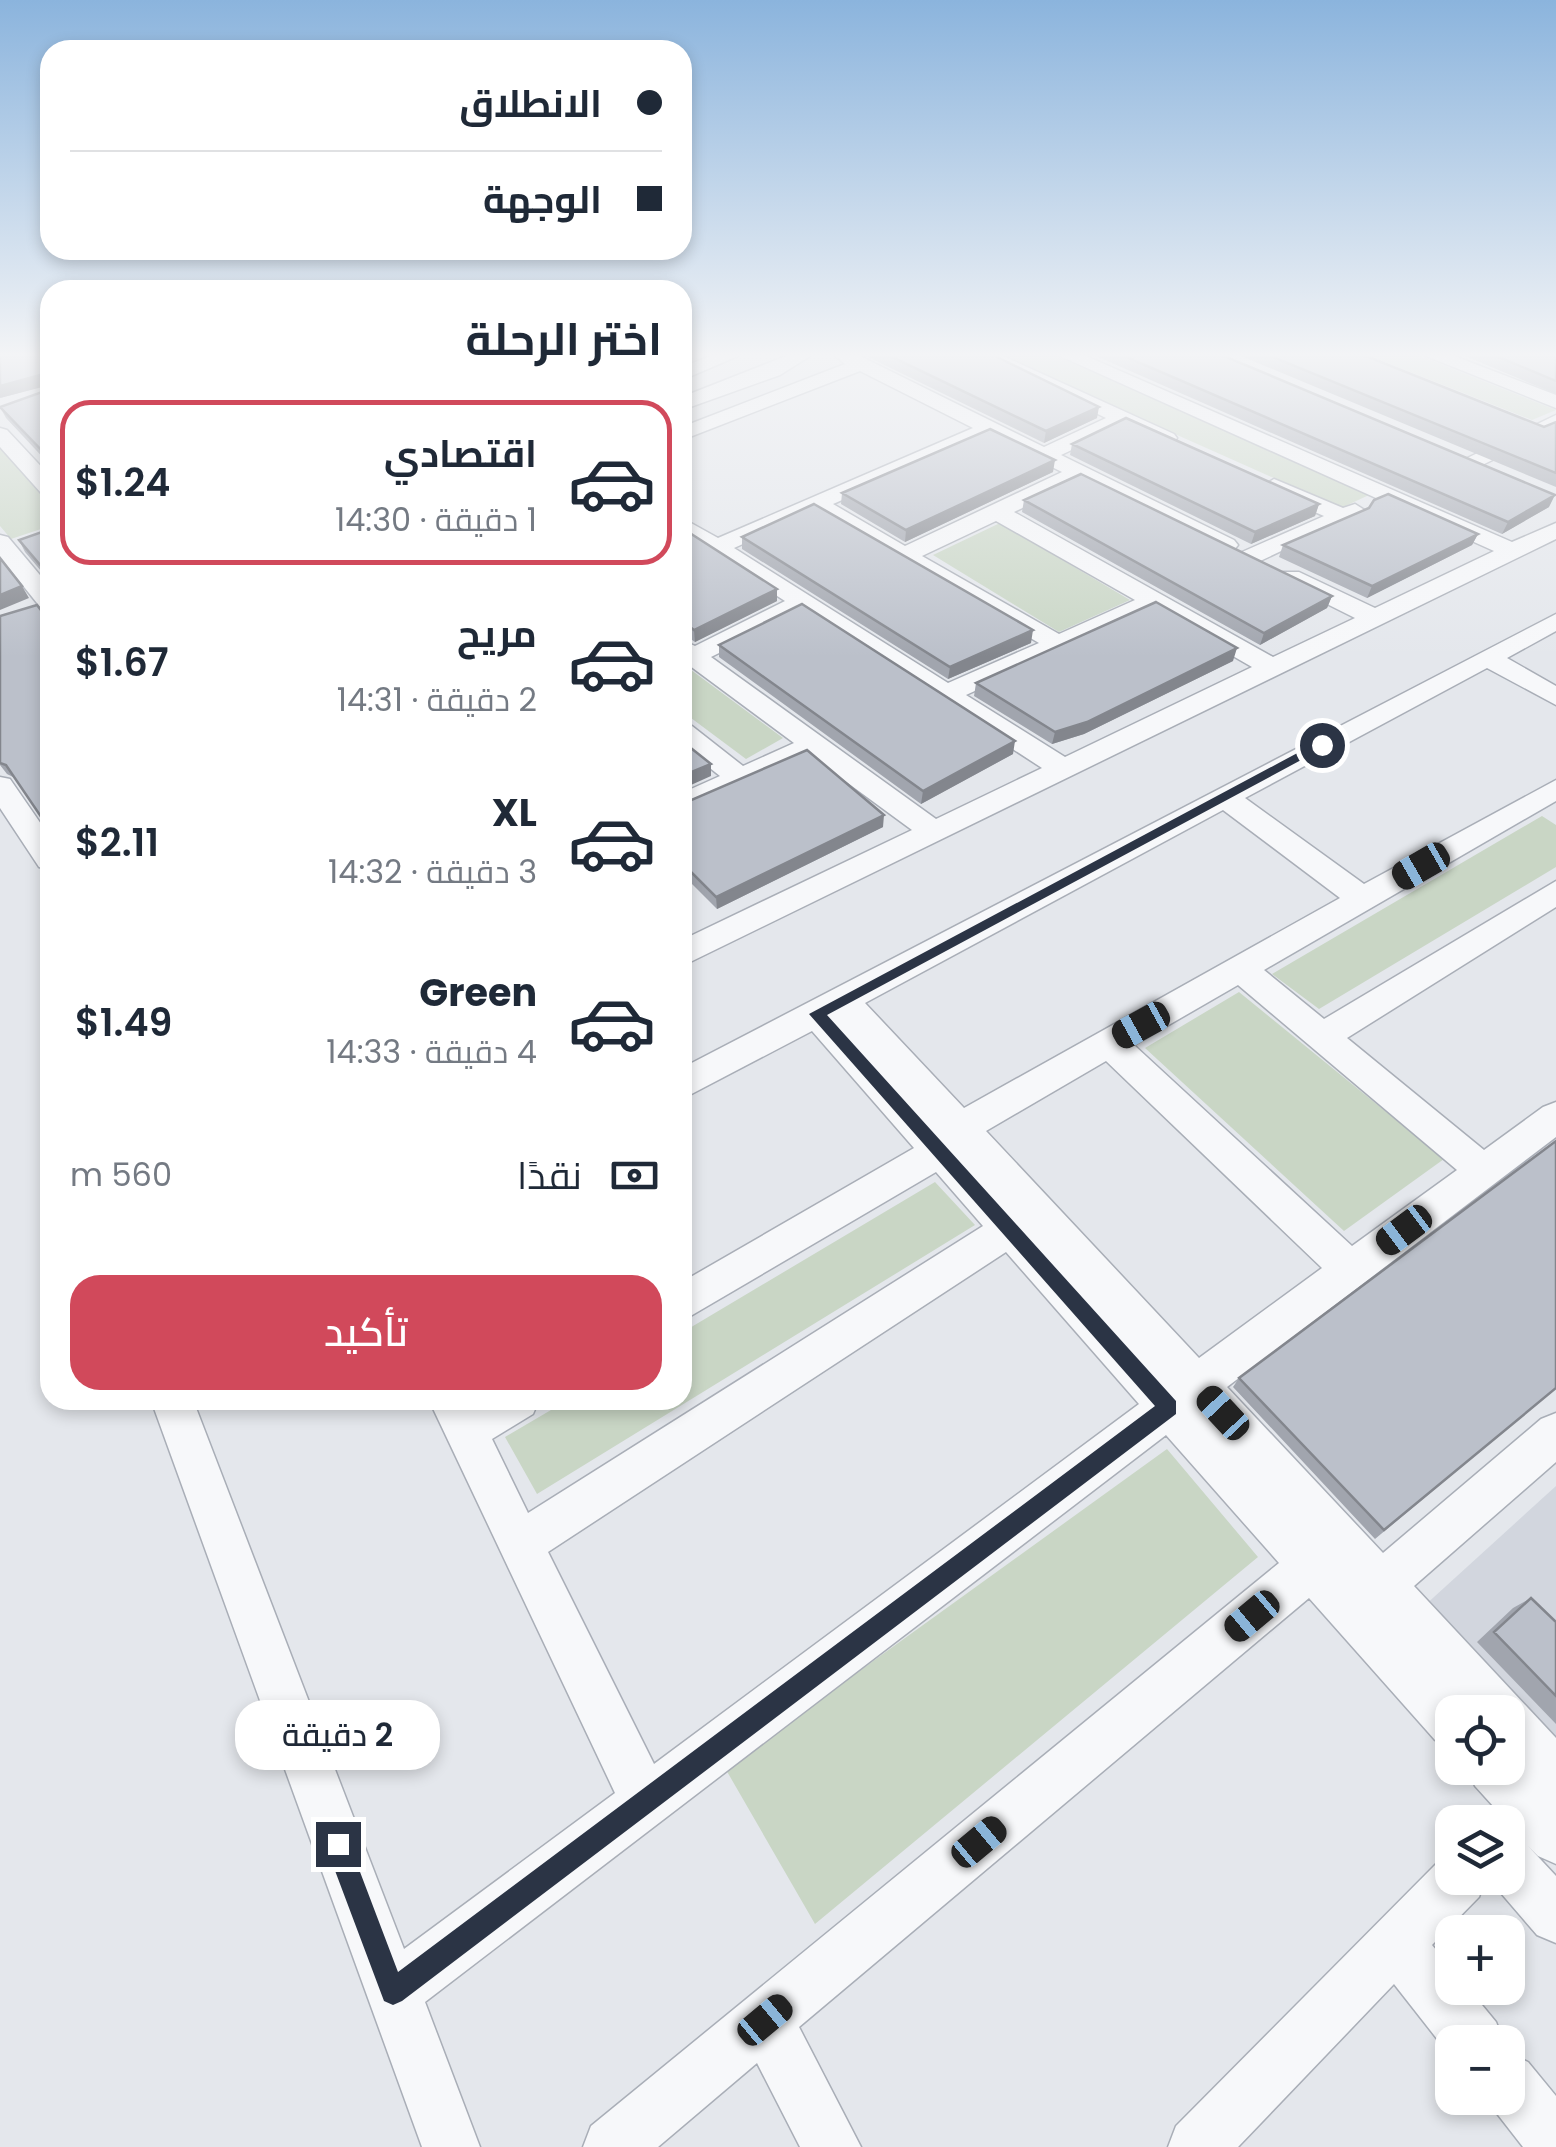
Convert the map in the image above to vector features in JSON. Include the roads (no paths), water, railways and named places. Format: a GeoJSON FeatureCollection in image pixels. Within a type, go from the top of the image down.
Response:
{"type":"FeatureCollection","features":[{"type":"Feature","properties":{"kind":"street"},"geometry":{"type":"LineString","coordinates":[[20,456],[40,478]]}},
{"type":"Feature","properties":{"kind":"street"},"geometry":{"type":"LineString","coordinates":[[716,547],[925,456]]}},
{"type":"Feature","properties":{"kind":"street"},"geometry":{"type":"LineString","coordinates":[[1047,456],[1375,618]]}},
{"type":"Feature","properties":{"kind":"street"},"geometry":{"type":"LineString","coordinates":[[1306,456],[1514,551]]}},
{"type":"Feature","properties":{"kind":"street"},"geometry":{"type":"LineString","coordinates":[[1466,456],[1460,459],[1504,477]]}},
{"type":"Feature","properties":{"kind":"street"},"geometry":{"type":"LineString","coordinates":[[906,555],[1080,472]]}},
{"type":"Feature","properties":{"kind":"street"},"geometry":{"type":"LineString","coordinates":[[1258,478],[1342,516]]}},
{"type":"Feature","properties":{"kind":"street"},"geometry":{"type":"LineString","coordinates":[[1250,557],[1388,496]]}},
{"type":"Feature","properties":{"kind":"street"},"geometry":{"type":"LineString","coordinates":[[816,504],[1057,644]]}},
{"type":"Feature","properties":{"kind":"street"},"geometry":{"type":"LineString","coordinates":[[997,512],[1273,668]]}},
{"type":"Feature","properties":{"kind":"street"},"geometry":{"type":"LineString","coordinates":[[695,948],[1556,530]]}},
{"type":"Feature","properties":{"kind":"street"},"geometry":{"type":"LineString","coordinates":[[692,531],[1064,769]]}},
{"type":"Feature","properties":{"kind":"street"},"geometry":{"type":"LineString","coordinates":[[34,536],[2,544],[40,606]]}},
{"type":"Feature","properties":{"kind":"street"},"geometry":{"type":"LineString","coordinates":[[946,694],[1153,600]]}},
{"type":"Feature","properties":{"kind":"street"},"geometry":{"type":"LineString","coordinates":[[692,650],[803,602]]}},
{"type":"Feature","properties":{"kind":"street"},"geometry":{"type":"LineString","coordinates":[[692,1080],[1556,621]]}},
{"type":"Feature","properties":{"kind":"street"},"geometry":{"type":"LineString","coordinates":[[692,655],[934,832]]}},
{"type":"Feature","properties":{"kind":"street"},"geometry":{"type":"LineString","coordinates":[[1487,658],[1556,697]]}},
{"type":"Feature","properties":{"kind":"street"},"geometry":{"type":"LineString","coordinates":[[692,740],[741,778]]}},
{"type":"Feature","properties":{"kind":"street"},"geometry":{"type":"LineString","coordinates":[[692,801],[814,744]]}},
{"type":"Feature","properties":{"kind":"street"},"geometry":{"type":"LineString","coordinates":[[0,786],[40,843]]}},
{"type":"Feature","properties":{"kind":"street"},"geometry":{"type":"LineString","coordinates":[[1224,797],[1363,899]]}},
{"type":"Feature","properties":{"kind":"street"},"geometry":{"type":"LineString","coordinates":[[692,1296],[938,1126],[1108,1043],[1550,799]]}},
{"type":"Feature","properties":{"kind":"street"},"geometry":{"type":"LineString","coordinates":[[1322,1037],[1556,892]]}},
{"type":"Feature","properties":{"kind":"street"},"geometry":{"type":"LineString","coordinates":[[1240,969],[1484,1171]]}},
{"type":"Feature","properties":{"kind":"street"},"geometry":{"type":"LineString","coordinates":[[829,1007],[1183,1396],[1382,1585],[1483,1695]]}},
{"type":"Feature","properties":{"kind":"street"},"geometry":{"type":"LineString","coordinates":[[1108,1043],[1351,1270]]}},
{"type":"Feature","properties":{"kind":"street"},"geometry":{"type":"LineString","coordinates":[[393,1992],[1556,1117]]}},
{"type":"Feature","properties":{"kind":"street"},"geometry":{"type":"LineString","coordinates":[[938,1126],[1010,1229],[1087,1290]]}},
{"type":"Feature","properties":{"kind":"street"},"geometry":{"type":"LineString","coordinates":[[520,1544],[1010,1229]]}},
{"type":"Feature","properties":{"kind":"street"},"geometry":{"type":"LineString","coordinates":[[1183,1396],[1311,1566],[1435,1704]]}},
{"type":"Feature","properties":{"kind":"street"},"geometry":{"type":"LineString","coordinates":[[176,1410],[451,2147]]}},
{"type":"Feature","properties":{"kind":"street"},"geometry":{"type":"LineString","coordinates":[[458,1416],[646,1802]]}},
{"type":"Feature","properties":{"kind":"street"},"geometry":{"type":"LineString","coordinates":[[1382,1585],[1556,1434]]}},
{"type":"Feature","properties":{"kind":"street"},"geometry":{"type":"LineString","coordinates":[[612,2147],[1311,1566]]}},
{"type":"Feature","properties":{"kind":"street"},"geometry":{"type":"LineString","coordinates":[[1525,1775],[1537,1812]]}},
{"type":"Feature","properties":{"kind":"street"},"geometry":{"type":"LineString","coordinates":[[1510,1785],[1537,1812]]}},
{"type":"Feature","properties":{"kind":"street"},"geometry":{"type":"LineString","coordinates":[[1525,1882],[1556,1916]]}},
{"type":"Feature","properties":{"kind":"street"},"geometry":{"type":"LineString","coordinates":[[1197,2147],[1443,1895]]}},
{"type":"Feature","properties":{"kind":"street"},"geometry":{"type":"LineString","coordinates":[[1396,1943],[1462,2025]]}},
{"type":"Feature","properties":{"kind":"street"},"geometry":{"type":"LineString","coordinates":[[765,2020],[832,2147]]}},
{"type":"Feature","properties":{"kind":"street"},"geometry":{"type":"LineString","coordinates":[[1525,2103],[1556,2142]]}}]}
